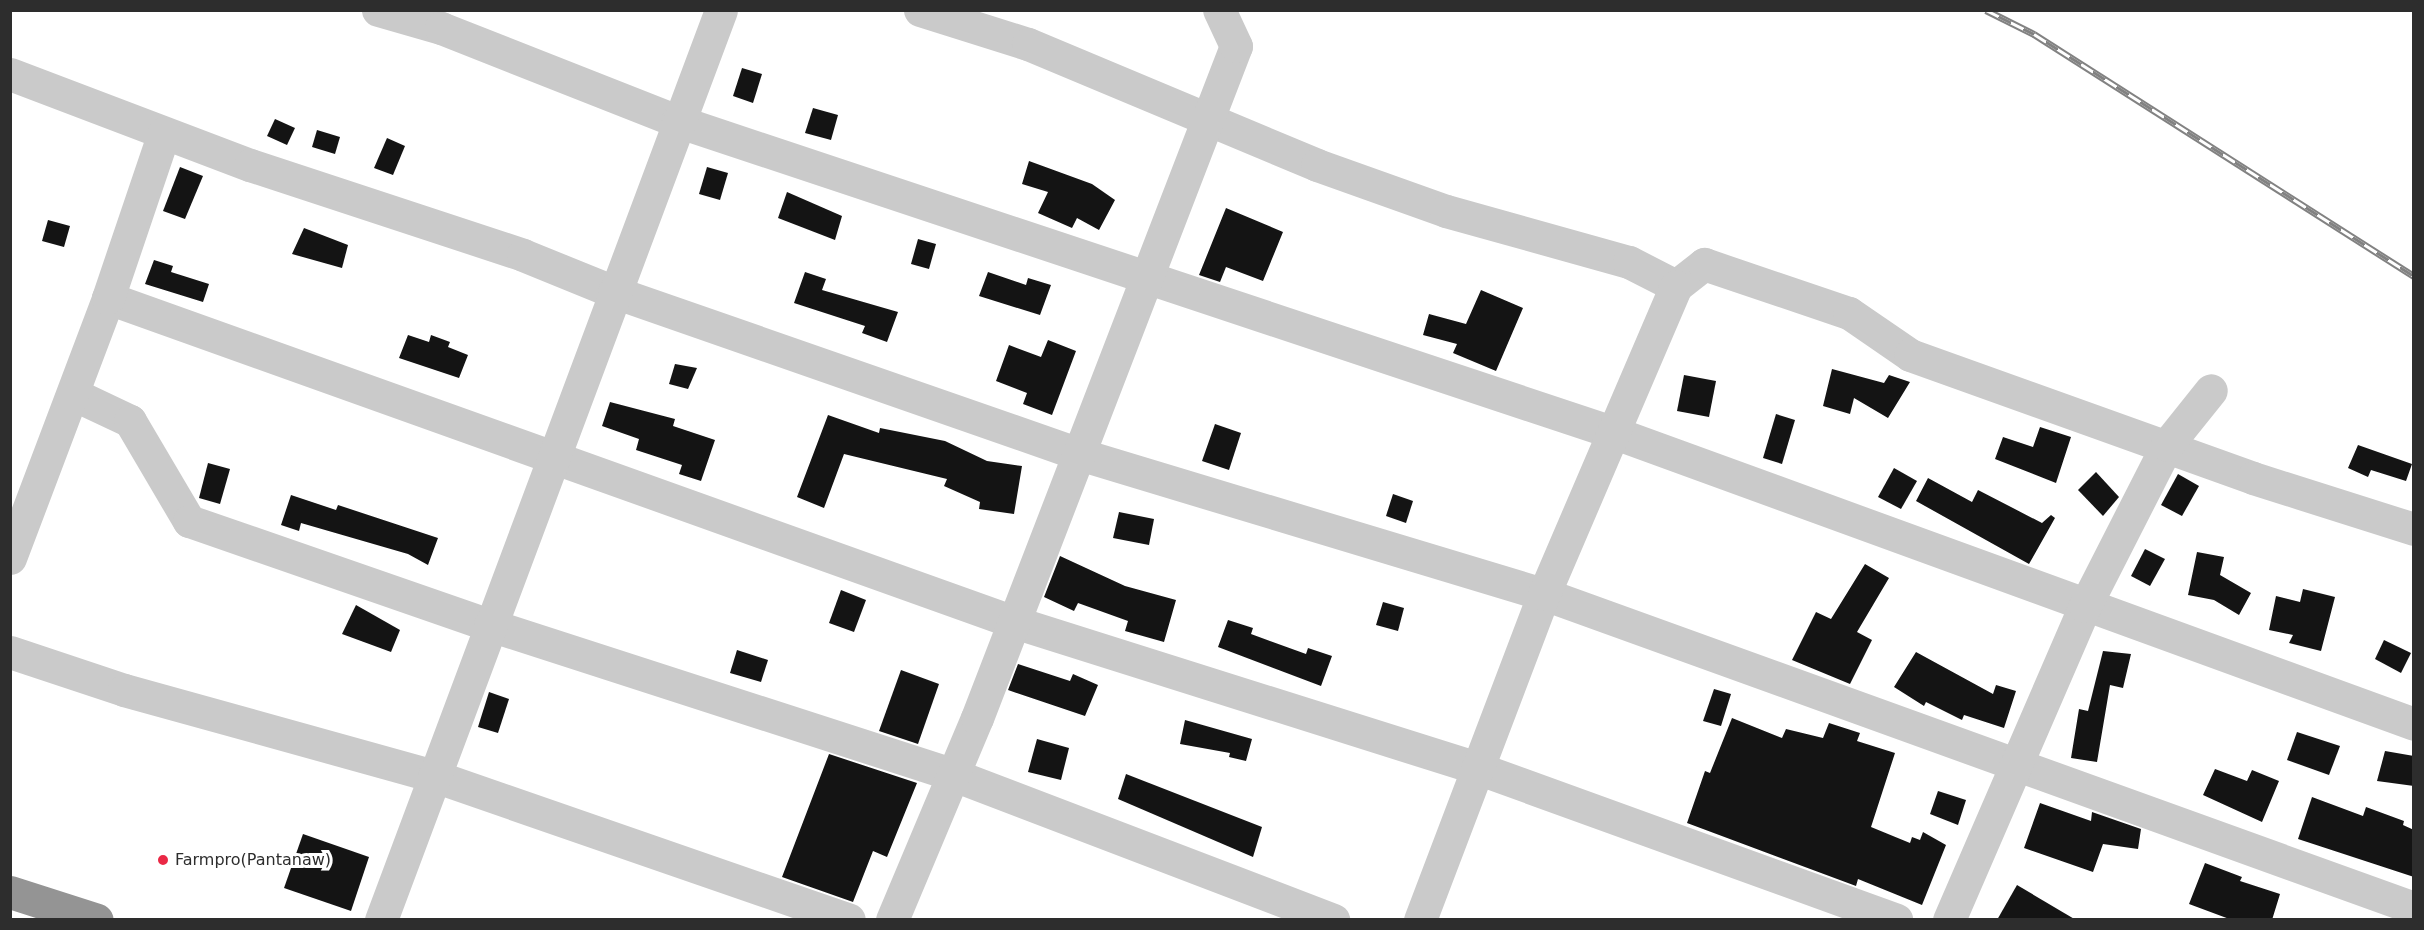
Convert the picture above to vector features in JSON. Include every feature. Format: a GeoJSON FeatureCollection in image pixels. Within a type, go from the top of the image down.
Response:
{"type":"FeatureCollection","features":[{"type":"Feature","properties":{"kind":"highway"},"geometry":{"type":"LineString","coordinates":[[10,892],[98,920]]}},
{"type":"Feature","properties":{"kind":"street"},"geometry":{"type":"LineString","coordinates":[[378,10],[441,28],[677,121],[1615,433],[2414,724]]}},
{"type":"Feature","properties":{"kind":"street"},"geometry":{"type":"LineString","coordinates":[[381,920],[677,121],[721,10]]}},
{"type":"Feature","properties":{"kind":"street"},"geometry":{"type":"LineString","coordinates":[[920,10],[1028,44],[1317,165],[1446,211],[1629,262],[1676,286]]}},
{"type":"Feature","properties":{"kind":"street"},"geometry":{"type":"LineString","coordinates":[[892,920],[954,775],[1236,46],[1219,10]]}},
{"type":"Feature","properties":{"kind":"street"},"geometry":{"type":"LineString","coordinates":[[10,74],[164,133],[523,255],[614,292],[1079,454],[1544,594],[2018,763],[2414,908]]}},
{"type":"Feature","properties":{"kind":"street"},"geometry":{"type":"LineString","coordinates":[[10,558],[108,298],[164,133]]}},
{"type":"Feature","properties":{"kind":"street"},"geometry":{"type":"LineString","coordinates":[[1420,920],[1544,594],[1615,433],[1676,286],[1704,264],[1849,313],[1910,355],[2167,445],[2253,478],[2414,529]]}},
{"type":"Feature","properties":{"kind":"street"},"geometry":{"type":"LineString","coordinates":[[108,298],[552,459],[1014,622],[1477,768],[1896,920]]}},
{"type":"Feature","properties":{"kind":"street"},"geometry":{"type":"LineString","coordinates":[[1949,920],[2085,606],[2167,445],[2211,390]]}},
{"type":"Feature","properties":{"kind":"street"},"geometry":{"type":"LineString","coordinates":[[73,394],[130,421],[189,521],[490,625],[954,775],[1333,920]]}},
{"type":"Feature","properties":{"kind":"street"},"geometry":{"type":"LineString","coordinates":[[10,652],[124,690],[434,776],[849,920]]}},
{"type":"Feature","properties":{"kind":"building"},"geometry":{"type":"Polygon","coordinates":[[[742,68],[762,74],[753,103],[733,96],[742,68]]]}},
{"type":"Feature","properties":{"kind":"building"},"geometry":{"type":"Polygon","coordinates":[[[813,108],[838,115],[831,140],[805,133],[813,108]]]}},
{"type":"Feature","properties":{"kind":"building"},"geometry":{"type":"Polygon","coordinates":[[[275,119],[295,128],[287,145],[267,136],[275,119]]]}},
{"type":"Feature","properties":{"kind":"building"},"geometry":{"type":"Polygon","coordinates":[[[317,130],[340,137],[335,154],[312,147],[317,130]]]}},
{"type":"Feature","properties":{"kind":"building"},"geometry":{"type":"Polygon","coordinates":[[[387,138],[405,146],[393,175],[374,168],[387,138]]]}},
{"type":"Feature","properties":{"kind":"building"},"geometry":{"type":"Polygon","coordinates":[[[1029,161],[1092,184],[1115,200],[1099,230],[1077,218],[1072,228],[1038,213],[1048,192],[1022,184],[1029,161]]]}},
{"type":"Feature","properties":{"kind":"building"},"geometry":{"type":"Polygon","coordinates":[[[180,167],[203,176],[185,219],[163,211],[180,167]]]}},
{"type":"Feature","properties":{"kind":"building"},"geometry":{"type":"Polygon","coordinates":[[[707,167],[728,173],[720,200],[699,194],[707,167]]]}},
{"type":"Feature","properties":{"kind":"building"},"geometry":{"type":"Polygon","coordinates":[[[787,192],[842,216],[835,240],[778,218],[787,192]]]}},
{"type":"Feature","properties":{"kind":"building"},"geometry":{"type":"Polygon","coordinates":[[[1226,208],[1283,232],[1263,281],[1226,267],[1220,282],[1199,275],[1226,208]]]}},
{"type":"Feature","properties":{"kind":"building"},"geometry":{"type":"Polygon","coordinates":[[[48,220],[70,226],[64,247],[42,241],[48,220]]]}},
{"type":"Feature","properties":{"kind":"building"},"geometry":{"type":"Polygon","coordinates":[[[304,228],[348,245],[342,268],[292,254],[304,228]]]}},
{"type":"Feature","properties":{"kind":"building"},"geometry":{"type":"Polygon","coordinates":[[[918,239],[936,244],[929,269],[911,264],[918,239]]]}},
{"type":"Feature","properties":{"kind":"building"},"geometry":{"type":"Polygon","coordinates":[[[154,260],[173,266],[171,272],[209,284],[203,302],[145,284],[154,260]]]}},
{"type":"Feature","properties":{"kind":"building"},"geometry":{"type":"Polygon","coordinates":[[[805,272],[826,279],[822,290],[898,312],[887,342],[862,333],[865,326],[794,303],[805,272]]]}},
{"type":"Feature","properties":{"kind":"building"},"geometry":{"type":"Polygon","coordinates":[[[988,272],[1026,285],[1028,278],[1051,285],[1040,315],[979,296],[988,272]]]}},
{"type":"Feature","properties":{"kind":"building"},"geometry":{"type":"Polygon","coordinates":[[[1481,290],[1523,308],[1496,371],[1453,353],[1457,344],[1423,335],[1429,314],[1466,324],[1481,290]]]}},
{"type":"Feature","properties":{"kind":"building"},"geometry":{"type":"Polygon","coordinates":[[[408,335],[429,342],[431,335],[450,342],[448,347],[468,355],[459,378],[399,358],[408,335]]]}},
{"type":"Feature","properties":{"kind":"building"},"geometry":{"type":"Polygon","coordinates":[[[1048,340],[1076,351],[1052,415],[1023,404],[1027,393],[996,381],[1009,345],[1041,357],[1048,340]]]}},
{"type":"Feature","properties":{"kind":"building"},"geometry":{"type":"Polygon","coordinates":[[[675,364],[697,368],[688,389],[669,384],[675,364]]]}},
{"type":"Feature","properties":{"kind":"building"},"geometry":{"type":"Polygon","coordinates":[[[1832,369],[1884,383],[1889,375],[1910,382],[1888,418],[1854,398],[1850,414],[1823,406],[1832,369]]]}},
{"type":"Feature","properties":{"kind":"building"},"geometry":{"type":"Polygon","coordinates":[[[1684,375],[1716,381],[1709,417],[1677,411],[1684,375]]]}},
{"type":"Feature","properties":{"kind":"building"},"geometry":{"type":"Polygon","coordinates":[[[610,402],[675,419],[673,426],[715,440],[701,481],[679,474],[682,465],[636,450],[639,439],[602,426],[610,402]]]}},
{"type":"Feature","properties":{"kind":"building"},"geometry":{"type":"Polygon","coordinates":[[[1776,414],[1795,420],[1782,464],[1763,458],[1776,414]]]}},
{"type":"Feature","properties":{"kind":"building"},"geometry":{"type":"Polygon","coordinates":[[[828,415],[879,433],[880,428],[945,441],[987,461],[1022,466],[1014,514],[979,509],[980,502],[944,486],[947,479],[844,454],[824,508],[797,497],[828,415]]]}},
{"type":"Feature","properties":{"kind":"building"},"geometry":{"type":"Polygon","coordinates":[[[1215,424],[1241,433],[1229,470],[1202,461],[1215,424]]]}},
{"type":"Feature","properties":{"kind":"building"},"geometry":{"type":"Polygon","coordinates":[[[2040,427],[2071,437],[2056,483],[1995,459],[2003,437],[2033,447],[2040,427]]]}},
{"type":"Feature","properties":{"kind":"building"},"geometry":{"type":"Polygon","coordinates":[[[2358,445],[2412,464],[2406,481],[2371,470],[2368,477],[2348,468],[2358,445]]]}},
{"type":"Feature","properties":{"kind":"building"},"geometry":{"type":"Polygon","coordinates":[[[208,463],[230,469],[220,504],[199,498],[208,463]]]}},
{"type":"Feature","properties":{"kind":"building"},"geometry":{"type":"Polygon","coordinates":[[[1894,468],[1917,481],[1901,509],[1878,497],[1894,468]]]}},
{"type":"Feature","properties":{"kind":"building"},"geometry":{"type":"Polygon","coordinates":[[[2096,472],[2119,497],[2103,516],[2078,490],[2096,472]]]}},
{"type":"Feature","properties":{"kind":"building"},"geometry":{"type":"Polygon","coordinates":[[[2178,474],[2199,486],[2182,516],[2161,505],[2178,474]]]}},
{"type":"Feature","properties":{"kind":"building"},"geometry":{"type":"Polygon","coordinates":[[[1928,478],[1972,502],[1978,490],[2042,523],[2051,515],[2055,518],[2029,564],[1916,501],[1928,478]]]}},
{"type":"Feature","properties":{"kind":"building"},"geometry":{"type":"Polygon","coordinates":[[[1393,494],[1413,501],[1406,523],[1386,516],[1393,494]]]}},
{"type":"Feature","properties":{"kind":"building"},"geometry":{"type":"Polygon","coordinates":[[[291,495],[336,510],[338,505],[438,538],[428,565],[408,554],[301,523],[299,531],[281,525],[291,495]]]}},
{"type":"Feature","properties":{"kind":"building"},"geometry":{"type":"Polygon","coordinates":[[[1119,512],[1154,519],[1149,545],[1113,538],[1119,512]]]}},
{"type":"Feature","properties":{"kind":"building"},"geometry":{"type":"Polygon","coordinates":[[[2145,549],[2165,559],[2150,586],[2131,576],[2145,549]]]}},
{"type":"Feature","properties":{"kind":"building"},"geometry":{"type":"Polygon","coordinates":[[[2197,552],[2224,557],[2220,575],[2251,593],[2239,615],[2214,600],[2188,595],[2197,552]]]}},
{"type":"Feature","properties":{"kind":"building"},"geometry":{"type":"Polygon","coordinates":[[[1060,556],[1125,586],[1176,600],[1164,642],[1125,631],[1128,621],[1078,603],[1074,611],[1044,597],[1060,556]]]}},
{"type":"Feature","properties":{"kind":"building"},"geometry":{"type":"Polygon","coordinates":[[[1865,564],[1889,578],[1857,632],[1872,640],[1850,684],[1792,660],[1816,612],[1831,619],[1865,564]]]}},
{"type":"Feature","properties":{"kind":"building"},"geometry":{"type":"Polygon","coordinates":[[[2303,589],[2335,597],[2321,651],[2289,643],[2293,635],[2269,630],[2276,596],[2300,602],[2303,589]]]}},
{"type":"Feature","properties":{"kind":"building"},"geometry":{"type":"Polygon","coordinates":[[[841,590],[866,600],[854,632],[829,623],[841,590]]]}},
{"type":"Feature","properties":{"kind":"building"},"geometry":{"type":"Polygon","coordinates":[[[1383,602],[1404,608],[1398,631],[1376,625],[1383,602]]]}},
{"type":"Feature","properties":{"kind":"building"},"geometry":{"type":"Polygon","coordinates":[[[356,605],[400,630],[391,652],[342,634],[356,605]]]}},
{"type":"Feature","properties":{"kind":"building"},"geometry":{"type":"Polygon","coordinates":[[[1228,620],[1253,628],[1251,634],[1306,654],[1308,648],[1332,656],[1321,686],[1218,647],[1228,620]]]}},
{"type":"Feature","properties":{"kind":"building"},"geometry":{"type":"Polygon","coordinates":[[[2384,640],[2411,653],[2401,673],[2375,659],[2384,640]]]}},
{"type":"Feature","properties":{"kind":"building"},"geometry":{"type":"Polygon","coordinates":[[[737,650],[768,660],[761,682],[730,673],[737,650]]]}},
{"type":"Feature","properties":{"kind":"building"},"geometry":{"type":"Polygon","coordinates":[[[2103,651],[2131,654],[2123,688],[2110,685],[2097,762],[2071,758],[2079,709],[2088,711],[2103,651]]]}},
{"type":"Feature","properties":{"kind":"building"},"geometry":{"type":"Polygon","coordinates":[[[1916,652],[1993,694],[1996,685],[2016,691],[2004,728],[1964,715],[1962,720],[1926,702],[1924,706],[1894,687],[1916,652]]]}},
{"type":"Feature","properties":{"kind":"building"},"geometry":{"type":"Polygon","coordinates":[[[1018,664],[1070,681],[1073,674],[1098,685],[1085,716],[1008,690],[1018,664]]]}},
{"type":"Feature","properties":{"kind":"building"},"geometry":{"type":"Polygon","coordinates":[[[901,670],[939,684],[918,744],[879,731],[901,670]]]}},
{"type":"Feature","properties":{"kind":"building"},"geometry":{"type":"Polygon","coordinates":[[[1714,689],[1731,694],[1721,726],[1703,721],[1714,689]]]}},
{"type":"Feature","properties":{"kind":"building"},"geometry":{"type":"Polygon","coordinates":[[[489,692],[509,699],[498,733],[478,727],[489,692]]]}},
{"type":"Feature","properties":{"kind":"building"},"geometry":{"type":"Polygon","coordinates":[[[1732,718],[1782,738],[1786,729],[1823,738],[1829,723],[1860,733],[1857,741],[1895,753],[1871,827],[1910,843],[1912,837],[1920,840],[1923,832],[1946,845],[1922,905],[1858,879],[1856,886],[1687,823],[1705,771],[1710,773],[1732,718]]]}},
{"type":"Feature","properties":{"kind":"building"},"geometry":{"type":"Polygon","coordinates":[[[1185,720],[1252,739],[1246,761],[1229,757],[1230,753],[1180,744],[1185,720]]]}},
{"type":"Feature","properties":{"kind":"building"},"geometry":{"type":"Polygon","coordinates":[[[2297,732],[2340,746],[2329,775],[2287,760],[2297,732]]]}},
{"type":"Feature","properties":{"kind":"building"},"geometry":{"type":"Polygon","coordinates":[[[1037,739],[1069,748],[1061,780],[1028,772],[1037,739]]]}},
{"type":"Feature","properties":{"kind":"building"},"geometry":{"type":"Polygon","coordinates":[[[2385,751],[2414,756],[2414,786],[2377,781],[2385,751]]]}},
{"type":"Feature","properties":{"kind":"building"},"geometry":{"type":"Polygon","coordinates":[[[829,754],[917,783],[887,857],[873,851],[853,902],[782,877],[829,754]]]}},
{"type":"Feature","properties":{"kind":"building"},"geometry":{"type":"Polygon","coordinates":[[[2215,769],[2247,781],[2252,770],[2279,781],[2262,822],[2203,795],[2215,769]]]}},
{"type":"Feature","properties":{"kind":"building"},"geometry":{"type":"Polygon","coordinates":[[[1126,774],[1262,827],[1253,857],[1118,799],[1126,774]]]}},
{"type":"Feature","properties":{"kind":"building"},"geometry":{"type":"Polygon","coordinates":[[[1938,791],[1966,800],[1958,825],[1930,814],[1938,791]]]}},
{"type":"Feature","properties":{"kind":"building"},"geometry":{"type":"Polygon","coordinates":[[[2312,797],[2363,816],[2366,807],[2404,821],[2403,825],[2414,830],[2414,877],[2298,839],[2312,797]]]}},
{"type":"Feature","properties":{"kind":"building"},"geometry":{"type":"Polygon","coordinates":[[[2040,803],[2091,821],[2092,812],[2141,829],[2138,849],[2103,844],[2093,872],[2024,848],[2040,803]]]}},
{"type":"Feature","properties":{"kind":"building"},"geometry":{"type":"Polygon","coordinates":[[[303,834],[369,857],[351,911],[284,888],[303,834]]]}},
{"type":"Feature","properties":{"kind":"building"},"geometry":{"type":"Polygon","coordinates":[[[2205,863],[2242,877],[2240,881],[2280,894],[2272,920],[2232,920],[2189,904],[2205,863]]]}},
{"type":"Feature","properties":{"kind":"building"},"geometry":{"type":"Polygon","coordinates":[[[2017,885],[2076,920],[1997,920],[2017,885]]]}},
{"type":"Feature","properties":{"kind":"railway"},"geometry":{"type":"LineString","coordinates":[[1986,10],[2034,34],[2414,276]]}},
{"type":"Feature","properties":{"kind":"place","name":"Farmpro(Pantanaw)"},"geometry":{"type":"Point","coordinates":[163,860]}}]}
